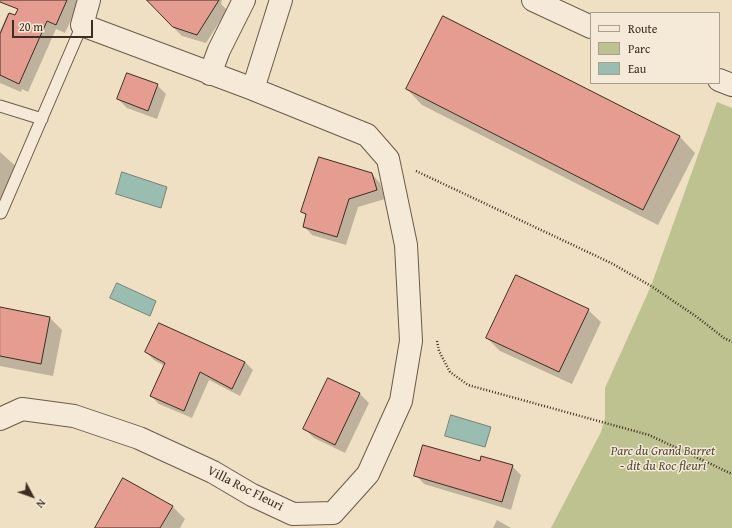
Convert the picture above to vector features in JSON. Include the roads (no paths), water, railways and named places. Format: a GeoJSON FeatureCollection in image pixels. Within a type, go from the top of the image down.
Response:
{"type":"FeatureCollection","features":[{"type":"Feature","properties":{"kind":"street"},"geometry":{"type":"LineString","coordinates":[[89,0],[82,25],[253,89],[281,0]]}},
{"type":"Feature","properties":{"kind":"street"},"geometry":{"type":"LineString","coordinates":[[210,74],[219,50],[244,0]]}},
{"type":"Feature","properties":{"kind":"street"},"geometry":{"type":"LineString","coordinates":[[533,0],[590,27]]}},
{"type":"Feature","properties":{"kind":"street"},"geometry":{"type":"LineString","coordinates":[[720,80],[732,85]]}},
{"type":"Feature","properties":{"kind":"street","name":"Villa Roc Fleuri"},"geometry":{"type":"LineString","coordinates":[[0,419],[22,409],[74,416],[139,438],[212,472],[252,495],[293,514],[333,513],[368,474],[401,401],[411,341],[406,245],[388,158],[367,136],[253,89]]}},
{"type":"Feature","properties":{"kind":"lane"},"geometry":{"type":"LineString","coordinates":[[1,213],[82,25]]}},
{"type":"Feature","properties":{"kind":"lane"},"geometry":{"type":"LineString","coordinates":[[0,106],[42,119]]}},
{"type":"Feature","properties":{"kind":"water"},"geometry":{"type":"Polygon","coordinates":[[[122,172],[167,187],[161,208],[116,194],[122,172]]]}},
{"type":"Feature","properties":{"kind":"water"},"geometry":{"type":"Polygon","coordinates":[[[117,283],[156,301],[150,316],[110,298],[117,283]]]}},
{"type":"Feature","properties":{"kind":"water"},"geometry":{"type":"Polygon","coordinates":[[[451,415],[491,427],[485,447],[445,436],[451,415]]]}},
{"type":"Feature","properties":{"kind":"park label","name":"Parc du Grand Barret - dit du Roc fleuri"},"geometry":{"type":"Point","coordinates":[663,460]}}]}
